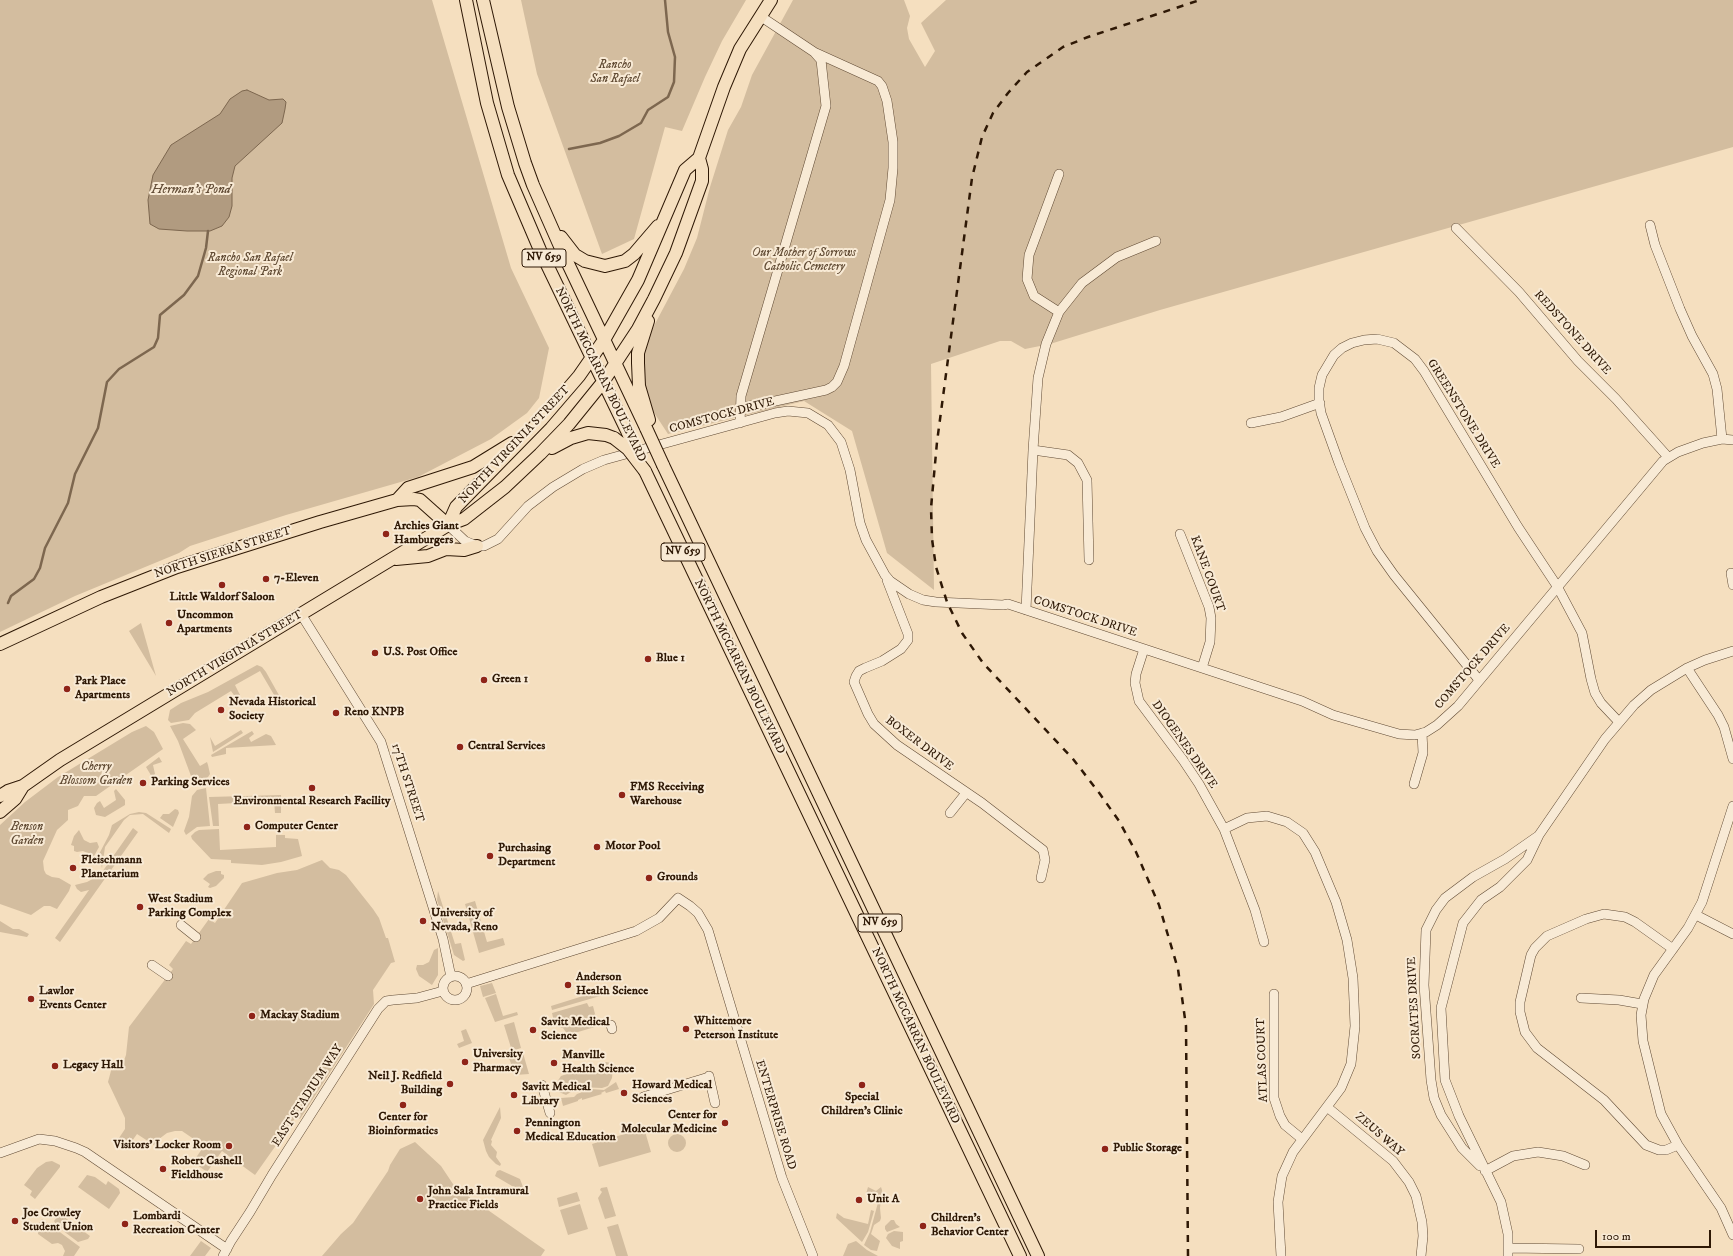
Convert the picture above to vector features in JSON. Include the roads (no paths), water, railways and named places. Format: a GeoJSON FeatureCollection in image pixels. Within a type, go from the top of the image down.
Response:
{"type":"FeatureCollection","features":[{"type":"Feature","properties":{"kind":"main road","name":"NORTH MCCARRAN BOULEVARD"},"geometry":{"type":"LineString","coordinates":[[466,0],[487,103],[499,148],[508,175],[531,230],[1020,1256]]}},
{"type":"Feature","properties":{"kind":"main road","name":"NORTH MCCARRAN BOULEVARD"},"geometry":{"type":"LineString","coordinates":[[483,0],[516,132],[525,162],[541,205],[615,364],[649,427],[664,465],[1038,1256]]}},
{"type":"Feature","properties":{"kind":"main road","name":"NORTH VIRGINIA STREET"},"geometry":{"type":"LineString","coordinates":[[448,525],[456,507],[527,434],[567,390],[604,340],[638,280],[685,170],[699,158],[740,49],[760,16],[772,0]]}},
{"type":"Feature","properties":{"kind":"main road","name":"NORTH VIRGINIA STREET"},"geometry":{"type":"LineString","coordinates":[[0,796],[8,791],[23,786],[60,760],[448,525],[471,514],[505,487],[569,424],[603,382],[638,329],[679,248],[702,181],[702,169],[699,158]]}},
{"type":"Feature","properties":{"kind":"main road"},"geometry":{"type":"LineString","coordinates":[[541,205],[563,240],[575,255],[585,261],[605,266],[625,261],[634,254],[666,216]]}},
{"type":"Feature","properties":{"kind":"main road"},"geometry":{"type":"LineString","coordinates":[[649,427],[642,399],[638,363],[640,347],[654,299]]}},
{"type":"Feature","properties":{"kind":"main road"},"geometry":{"type":"LineString","coordinates":[[540,454],[579,434],[597,433],[614,438],[628,449],[645,471]]}},
{"type":"Feature","properties":{"kind":"main road"},"geometry":{"type":"LineString","coordinates":[[397,500],[408,488],[472,467],[527,434]]}},
{"type":"Feature","properties":{"kind":"main road","name":"NORTH SIERRA STREET"},"geometry":{"type":"LineString","coordinates":[[0,644],[75,609],[154,575],[320,522],[397,500],[420,500],[448,525]]}},
{"type":"Feature","properties":{"kind":"main road"},"geometry":{"type":"LineString","coordinates":[[393,559],[423,556],[446,549],[464,550],[477,546]]}},
{"type":"Feature","properties":{"kind":"main road","name":"NORTH VIRGINIA STREET"},"geometry":{"type":"LineString","coordinates":[[0,812],[15,799],[23,786]]}},
{"type":"Feature","properties":{"kind":"street"},"geometry":{"type":"LineString","coordinates":[[741,407],[826,390],[837,382],[844,366],[890,200],[893,168],[892,142],[887,101],[882,86],[867,76],[814,52],[760,16]]}},
{"type":"Feature","properties":{"kind":"street"},"geometry":{"type":"LineString","coordinates":[[740,423],[741,396],[826,106],[824,81],[820,60],[814,52]]}},
{"type":"Feature","properties":{"kind":"street"},"geometry":{"type":"LineString","coordinates":[[1059,312],[1034,296],[1027,279],[1029,255],[1060,174]]}},
{"type":"Feature","properties":{"kind":"street"},"geometry":{"type":"LineString","coordinates":[[1650,225],[1655,245],[1680,309],[1692,336],[1714,374],[1722,439]]}},
{"type":"Feature","properties":{"kind":"street","name":"REDSTONE DRIVE"},"geometry":{"type":"LineString","coordinates":[[1456,228],[1519,292],[1578,361],[1616,399],[1668,457]]}},
{"type":"Feature","properties":{"kind":"street"},"geometry":{"type":"LineString","coordinates":[[1026,610],[1033,450],[1038,378],[1046,344],[1059,312],[1082,283],[1117,257],[1156,241]]}},
{"type":"Feature","properties":{"kind":"street","name":"GREENSTONE DRIVE"},"geometry":{"type":"LineString","coordinates":[[1479,680],[1416,603],[1378,551],[1365,528],[1339,464],[1321,413],[1319,388],[1322,375],[1330,359],[1342,348],[1364,340],[1377,339],[1394,343],[1415,359],[1424,371],[1518,527],[1557,586],[1582,633],[1595,693],[1618,721]]}},
{"type":"Feature","properties":{"kind":"street"},"geometry":{"type":"LineString","coordinates":[[1251,423],[1281,417],[1320,402]]}},
{"type":"Feature","properties":{"kind":"street","name":"COMSTOCK DRIVE"},"geometry":{"type":"LineString","coordinates":[[477,546],[492,543],[498,539],[533,502],[553,487],[583,469],[604,460],[775,413],[797,411],[808,413],[828,425],[842,444],[850,470],[860,523],[866,540],[885,575],[903,591],[923,600],[936,602],[1008,604],[1302,701],[1333,715],[1399,734],[1415,735],[1437,725],[1448,716],[1655,470],[1668,457],[1687,448],[1722,439],[1733,440]]}},
{"type":"Feature","properties":{"kind":"street"},"geometry":{"type":"LineString","coordinates":[[1033,450],[1068,455],[1078,463],[1087,480],[1089,560]]}},
{"type":"Feature","properties":{"kind":"street"},"geometry":{"type":"LineString","coordinates":[[448,525],[465,541],[477,546]]}},
{"type":"Feature","properties":{"kind":"street","name":"KANE COURT"},"geometry":{"type":"LineString","coordinates":[[1180,534],[1211,618],[1210,642],[1202,668]]}},
{"type":"Feature","properties":{"kind":"street"},"geometry":{"type":"LineString","coordinates":[[1730,573],[1733,585]]}},
{"type":"Feature","properties":{"kind":"street","name":"BOXER DRIVE"},"geometry":{"type":"LineString","coordinates":[[885,575],[908,634],[908,640],[901,649],[858,672],[854,682],[868,714],[874,724],[882,732],[920,761],[1035,842],[1043,850],[1045,860],[1041,878]]}},
{"type":"Feature","properties":{"kind":"street","name":"17TH STREET"},"geometry":{"type":"LineString","coordinates":[[301,614],[381,742],[443,939],[451,977]]}},
{"type":"Feature","properties":{"kind":"street","name":"DIOGENES DRIVE"},"geometry":{"type":"LineString","coordinates":[[1144,649],[1136,674],[1135,683],[1139,701],[1199,784],[1224,829],[1252,904],[1264,942]]}},
{"type":"Feature","properties":{"kind":"street","name":"SOCRATES DRIVE"},"geometry":{"type":"LineString","coordinates":[[1509,1252],[1507,1226],[1501,1202],[1459,1116],[1445,1080],[1440,1008],[1463,923],[1481,900],[1500,887],[1527,860],[1539,835],[1618,721],[1651,690],[1687,668],[1704,660],[1733,650]]}},
{"type":"Feature","properties":{"kind":"street"},"geometry":{"type":"LineString","coordinates":[[1687,668],[1718,715],[1724,727],[1733,759]]}},
{"type":"Feature","properties":{"kind":"street"},"geometry":{"type":"LineString","coordinates":[[1414,784],[1423,753],[1422,733]]}},
{"type":"Feature","properties":{"kind":"street"},"geometry":{"type":"LineString","coordinates":[[950,814],[966,793]]}},
{"type":"Feature","properties":{"kind":"street"},"geometry":{"type":"LineString","coordinates":[[1733,806],[1702,902],[1696,915],[1654,975],[1648,987],[1642,1004],[1641,1028],[1656,1100],[1668,1129],[1721,1208],[1733,1236]]}},
{"type":"Feature","properties":{"kind":"street"},"geometry":{"type":"LineString","coordinates":[[1224,829],[1242,820],[1257,816],[1278,818],[1295,827],[1309,841],[1334,896],[1349,952],[1353,978],[1355,1026],[1354,1051],[1349,1070],[1341,1088],[1302,1139],[1287,1164],[1279,1189],[1278,1202],[1281,1256]]}},
{"type":"Feature","properties":{"kind":"street","name":"SOCRATES DRIVE"},"geometry":{"type":"LineString","coordinates":[[1485,1171],[1462,1148],[1441,1115],[1434,1098],[1431,1080],[1424,985],[1426,930],[1436,910],[1450,894],[1473,877],[1505,859],[1539,835]]}},
{"type":"Feature","properties":{"kind":"street","name":"ENTERPRISE ROAD"},"geometry":{"type":"LineString","coordinates":[[466,984],[640,930],[659,918],[678,898],[698,913],[708,930],[782,1178],[813,1256]]}},
{"type":"Feature","properties":{"kind":"street"},"geometry":{"type":"LineString","coordinates":[[1673,949],[1635,922],[1625,917],[1604,914],[1586,919],[1547,936],[1535,948],[1531,955],[1520,1002],[1520,1012],[1525,1032],[1537,1048],[1604,1100],[1646,1145],[1659,1150],[1666,1150],[1678,1145]]}},
{"type":"Feature","properties":{"kind":"street"},"geometry":{"type":"LineString","coordinates":[[1696,915],[1733,934]]}},
{"type":"Feature","properties":{"kind":"street"},"geometry":{"type":"LineString","coordinates":[[181,925],[196,936]]}},
{"type":"Feature","properties":{"kind":"street"},"geometry":{"type":"LineString","coordinates":[[152,965],[168,976]]}},
{"type":"Feature","properties":{"kind":"street"},"geometry":{"type":"LineString","coordinates":[[451,977],[458,977],[466,984],[465,994],[460,999],[452,1000],[443,991],[445,981],[451,977]]}},
{"type":"Feature","properties":{"kind":"street","name":"EAST STADIUM WAY"},"geometry":{"type":"LineString","coordinates":[[225,1252],[307,1119],[378,1009],[386,1002],[393,1000],[417,998],[443,991]]}},
{"type":"Feature","properties":{"kind":"street","name":"ATLAS COURT"},"geometry":{"type":"LineString","coordinates":[[1274,994],[1274,1098],[1280,1116],[1286,1125],[1302,1139]]}},
{"type":"Feature","properties":{"kind":"street"},"geometry":{"type":"LineString","coordinates":[[1581,998],[1619,1000],[1642,1004]]}},
{"type":"Feature","properties":{"kind":"street"},"geometry":{"type":"LineString","coordinates":[[643,1097],[709,1076],[715,1103]]}},
{"type":"Feature","properties":{"kind":"street"},"geometry":{"type":"LineString","coordinates":[[542,1085],[550,1113]]}},
{"type":"Feature","properties":{"kind":"street","name":"ZEUS WAY"},"geometry":{"type":"LineString","coordinates":[[1327,1107],[1393,1161],[1409,1182],[1416,1196],[1422,1222],[1423,1236],[1421,1256]]}},
{"type":"Feature","properties":{"kind":"street"},"geometry":{"type":"LineString","coordinates":[[0,1152],[39,1139],[65,1144],[85,1152],[225,1252]]}},
{"type":"Feature","properties":{"kind":"street"},"geometry":{"type":"LineString","coordinates":[[1485,1171],[1513,1156],[1538,1152],[1563,1156],[1585,1165]]}},
{"type":"Feature","properties":{"kind":"street"},"geometry":{"type":"LineString","coordinates":[[1509,1252],[1580,1250]]}},
{"type":"Feature","properties":{"kind":"water","name":"Herman's Pond"},"geometry":{"type":"Polygon","coordinates":[[[247,90],[269,100],[283,99],[286,102],[282,123],[235,166],[232,178],[232,206],[229,217],[222,226],[210,231],[159,229],[150,224],[148,200],[153,175],[171,145],[220,114],[230,99],[242,91],[247,90]]]}},
{"type":"Feature","properties":{"kind":"waterway"},"geometry":{"type":"LineString","coordinates":[[569,149],[600,143],[619,136],[641,123],[648,110],[668,97],[674,82],[675,57],[668,32],[665,0]]}},
{"type":"Feature","properties":{"kind":"waterway"},"geometry":{"type":"LineString","coordinates":[[8,603],[11,596],[34,579],[40,568],[45,548],[68,503],[75,474],[98,428],[107,382],[119,369],[154,347],[158,338],[160,315],[184,295],[198,276],[206,248],[208,231]]}},
{"type":"Feature","properties":{"kind":"railway"},"geometry":{"type":"LineString","coordinates":[[1188,1256],[1186,1026],[1178,969],[1159,905],[1136,852],[1119,821],[1100,794],[1073,759],[983,663],[962,633],[947,602],[936,567],[932,539],[931,508],[937,442],[972,178],[982,137],[993,113],[1008,93],[1027,72],[1063,47],[1088,37],[1200,0]]}},
{"type":"Feature","properties":{"kind":"place","name":"Archies Giant Hamburgers"},"geometry":{"type":"Point","coordinates":[386,534]}},
{"type":"Feature","properties":{"kind":"place","name":"7-Eleven"},"geometry":{"type":"Point","coordinates":[266,579]}},
{"type":"Feature","properties":{"kind":"place","name":"Little Waldorf Saloon"},"geometry":{"type":"Point","coordinates":[222,585]}},
{"type":"Feature","properties":{"kind":"place","name":"Uncommon Apartments"},"geometry":{"type":"Point","coordinates":[169,623]}},
{"type":"Feature","properties":{"kind":"place","name":"U.S. Post Office"},"geometry":{"type":"Point","coordinates":[375,653]}},
{"type":"Feature","properties":{"kind":"place","name":"Blue 1"},"geometry":{"type":"Point","coordinates":[648,659]}},
{"type":"Feature","properties":{"kind":"place","name":"Green 1"},"geometry":{"type":"Point","coordinates":[484,680]}},
{"type":"Feature","properties":{"kind":"place","name":"Park Place Apartments"},"geometry":{"type":"Point","coordinates":[67,689]}},
{"type":"Feature","properties":{"kind":"place","name":"Nevada Historical Society"},"geometry":{"type":"Point","coordinates":[221,710]}},
{"type":"Feature","properties":{"kind":"place","name":"Reno KNPB"},"geometry":{"type":"Point","coordinates":[336,713]}},
{"type":"Feature","properties":{"kind":"place","name":"Central Services"},"geometry":{"type":"Point","coordinates":[460,747]}},
{"type":"Feature","properties":{"kind":"place","name":"Parking Services"},"geometry":{"type":"Point","coordinates":[143,783]}},
{"type":"Feature","properties":{"kind":"place","name":"Environmental Research Facility"},"geometry":{"type":"Point","coordinates":[312,788]}},
{"type":"Feature","properties":{"kind":"place","name":"FMS Receiving Warehouse"},"geometry":{"type":"Point","coordinates":[622,795]}},
{"type":"Feature","properties":{"kind":"place","name":"Computer Center"},"geometry":{"type":"Point","coordinates":[247,827]}},
{"type":"Feature","properties":{"kind":"place","name":"Motor Pool"},"geometry":{"type":"Point","coordinates":[597,847]}},
{"type":"Feature","properties":{"kind":"place","name":"Purchasing Department"},"geometry":{"type":"Point","coordinates":[490,856]}},
{"type":"Feature","properties":{"kind":"place","name":"Fleischmann Planetarium"},"geometry":{"type":"Point","coordinates":[73,868]}},
{"type":"Feature","properties":{"kind":"place","name":"Grounds"},"geometry":{"type":"Point","coordinates":[649,878]}},
{"type":"Feature","properties":{"kind":"place","name":"West Stadium Parking Complex"},"geometry":{"type":"Point","coordinates":[140,907]}},
{"type":"Feature","properties":{"kind":"place","name":"University of Nevada, Reno"},"geometry":{"type":"Point","coordinates":[423,921]}},
{"type":"Feature","properties":{"kind":"place","name":"Anderson Health Science"},"geometry":{"type":"Point","coordinates":[568,985]}},
{"type":"Feature","properties":{"kind":"place","name":"Lawlor Events Center"},"geometry":{"type":"Point","coordinates":[31,999]}},
{"type":"Feature","properties":{"kind":"place","name":"Mackay Stadium"},"geometry":{"type":"Point","coordinates":[252,1016]}},
{"type":"Feature","properties":{"kind":"place","name":"Whittemore Peterson Institute"},"geometry":{"type":"Point","coordinates":[686,1029]}},
{"type":"Feature","properties":{"kind":"place","name":"Savitt Medical Science"},"geometry":{"type":"Point","coordinates":[533,1030]}},
{"type":"Feature","properties":{"kind":"place","name":"University Pharmacy"},"geometry":{"type":"Point","coordinates":[465,1062]}},
{"type":"Feature","properties":{"kind":"place","name":"Manville Health Science"},"geometry":{"type":"Point","coordinates":[554,1063]}},
{"type":"Feature","properties":{"kind":"place","name":"Legacy Hall"},"geometry":{"type":"Point","coordinates":[55,1066]}},
{"type":"Feature","properties":{"kind":"place","name":"Neil J. Redfield Building"},"geometry":{"type":"Point","coordinates":[450,1084]}},
{"type":"Feature","properties":{"kind":"place","name":"Special Children's Clinic"},"geometry":{"type":"Point","coordinates":[862,1085]}},
{"type":"Feature","properties":{"kind":"place","name":"Howard Medical Sciences"},"geometry":{"type":"Point","coordinates":[624,1093]}},
{"type":"Feature","properties":{"kind":"place","name":"Savitt Medical Library"},"geometry":{"type":"Point","coordinates":[514,1095]}},
{"type":"Feature","properties":{"kind":"place","name":"Center for Bioinformatics"},"geometry":{"type":"Point","coordinates":[403,1105]}},
{"type":"Feature","properties":{"kind":"place","name":"Center for Molecular Medicine"},"geometry":{"type":"Point","coordinates":[725,1123]}},
{"type":"Feature","properties":{"kind":"place","name":"Pennington Medical Education"},"geometry":{"type":"Point","coordinates":[517,1131]}},
{"type":"Feature","properties":{"kind":"place","name":"Visitors' Locker Room"},"geometry":{"type":"Point","coordinates":[229,1146]}},
{"type":"Feature","properties":{"kind":"place","name":"Public Storage"},"geometry":{"type":"Point","coordinates":[1105,1149]}},
{"type":"Feature","properties":{"kind":"place","name":"Robert Cashell Fieldhouse"},"geometry":{"type":"Point","coordinates":[163,1169]}},
{"type":"Feature","properties":{"kind":"place","name":"John Sala Intramural Practice Fields"},"geometry":{"type":"Point","coordinates":[420,1199]}},
{"type":"Feature","properties":{"kind":"place","name":"Unit A"},"geometry":{"type":"Point","coordinates":[859,1200]}},
{"type":"Feature","properties":{"kind":"place","name":"Joe Crowley Student Union"},"geometry":{"type":"Point","coordinates":[15,1221]}},
{"type":"Feature","properties":{"kind":"place","name":"Lombardi Recreation Center"},"geometry":{"type":"Point","coordinates":[125,1224]}},
{"type":"Feature","properties":{"kind":"place","name":"Children's Behavior Center"},"geometry":{"type":"Point","coordinates":[923,1226]}},
{"type":"Feature","properties":{"kind":"park label","name":"Rancho San Rafael"},"geometry":{"type":"Point","coordinates":[615,73]}},
{"type":"Feature","properties":{"kind":"park label","name":"Our Mother of Sorrows Catholic Cemetery"},"geometry":{"type":"Point","coordinates":[804,261]}},
{"type":"Feature","properties":{"kind":"park label","name":"Rancho San Rafael Regional Park"},"geometry":{"type":"Point","coordinates":[250,266]}},
{"type":"Feature","properties":{"kind":"park label","name":"Cherry Blossom Garden"},"geometry":{"type":"Point","coordinates":[96,775]}},
{"type":"Feature","properties":{"kind":"park label","name":"Benson Garden"},"geometry":{"type":"Point","coordinates":[27,835]}}]}
